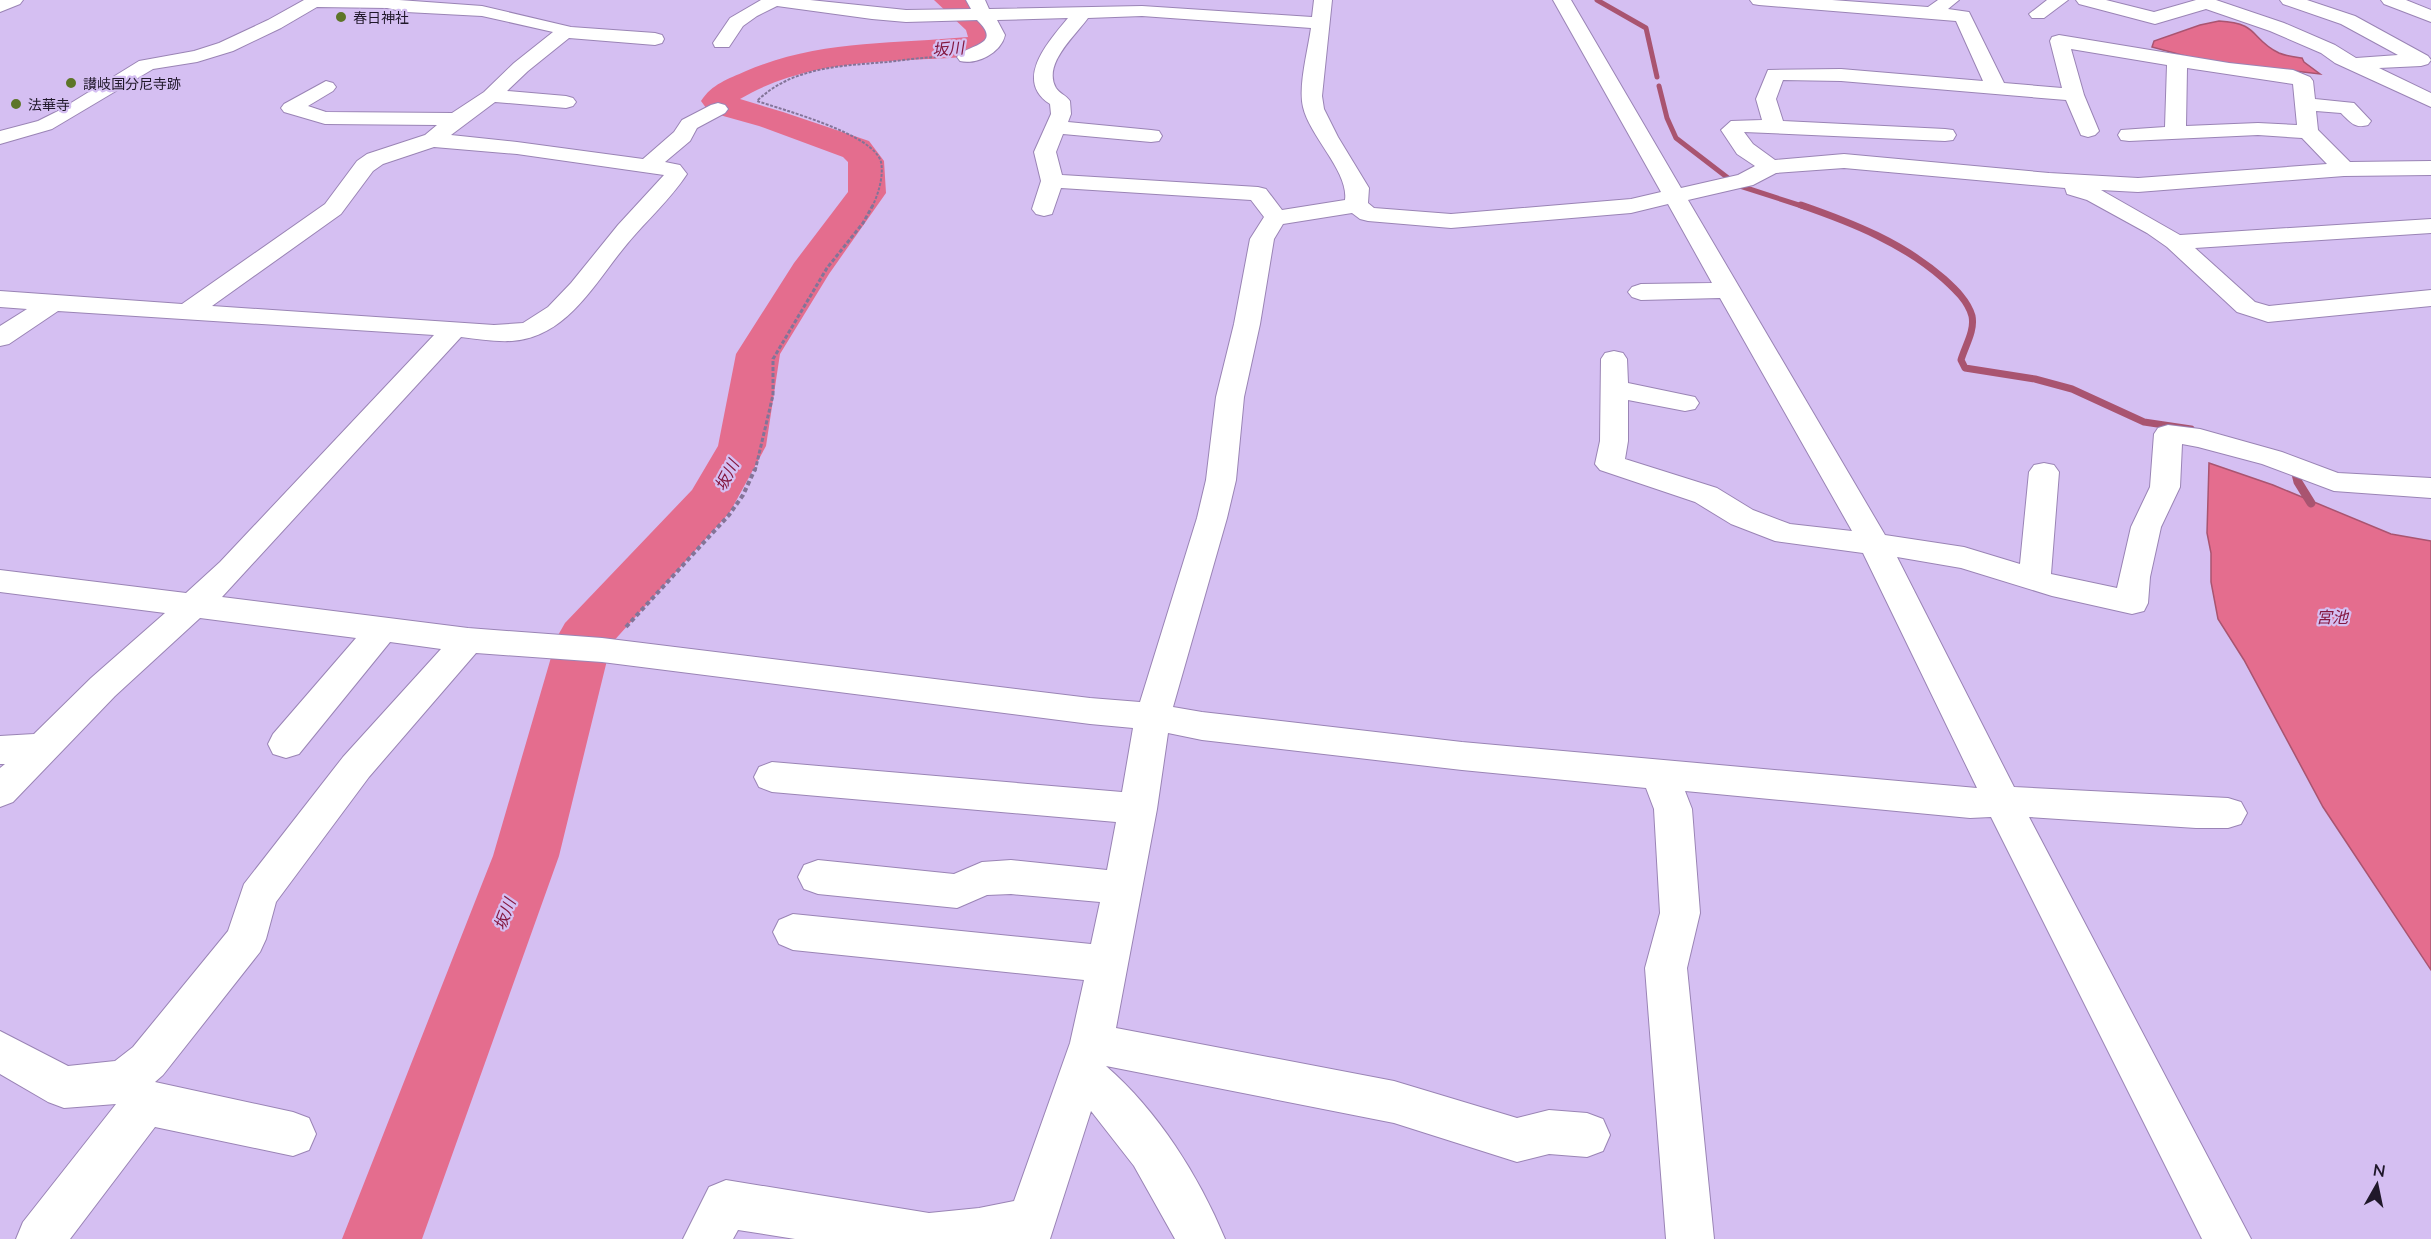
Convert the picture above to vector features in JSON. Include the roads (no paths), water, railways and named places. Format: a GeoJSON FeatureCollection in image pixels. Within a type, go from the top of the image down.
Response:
{"type":"FeatureCollection","features":[{"type":"Feature","properties":{"kind":"street"},"geometry":{"type":"LineString","coordinates":[[704,28],[725,37],[750,10],[772,0],[859,6],[906,16],[1061,8],[1323,12],[1312,96],[1314,109],[1327,137],[1358,188],[1356,205]]}},
{"type":"Feature","properties":{"kind":"street"},"geometry":{"type":"LineString","coordinates":[[1562,0],[1875,545],[2002,801],[2226,1239]]}},
{"type":"Feature","properties":{"kind":"street"},"geometry":{"type":"LineString","coordinates":[[1759,0],[1790,0],[1964,16],[1996,88]]}},
{"type":"Feature","properties":{"kind":"street"},"geometry":{"type":"LineString","coordinates":[[1935,13],[1936,9],[1950,0]]}},
{"type":"Feature","properties":{"kind":"street"},"geometry":{"type":"LineString","coordinates":[[2038,14],[2059,0]]}},
{"type":"Feature","properties":{"kind":"street"},"geometry":{"type":"LineString","coordinates":[[2085,0],[2155,18],[2198,2],[2277,27],[2328,49],[2352,64],[2428,97]]}},
{"type":"Feature","properties":{"kind":"street"},"geometry":{"type":"LineString","coordinates":[[2289,0],[2348,20],[2421,60],[2352,64]]}},
{"type":"Feature","properties":{"kind":"street"},"geometry":{"type":"LineString","coordinates":[[2390,0],[2431,16]]}},
{"type":"Feature","properties":{"kind":"street"},"geometry":{"type":"LineString","coordinates":[[0,138],[45,125],[65,115],[146,65],[157,61],[198,56],[258,32],[314,1],[387,3],[482,11],[563,29],[566,32],[655,39]]}},
{"type":"Feature","properties":{"kind":"street"},"geometry":{"type":"LineString","coordinates":[[1044,209],[1052,181],[1045,152],[1061,114],[1060,101],[1048,92],[1044,75],[1050,54],[1079,17],[1061,8]]}},
{"type":"Feature","properties":{"kind":"street"},"geometry":{"type":"LineString","coordinates":[[967,57],[985,52],[994,43],[996,32],[991,22],[971,11]]}},
{"type":"Feature","properties":{"kind":"street"},"geometry":{"type":"LineString","coordinates":[[2431,22],[2411,23],[2431,35]]}},
{"type":"Feature","properties":{"kind":"street"},"geometry":{"type":"LineString","coordinates":[[188,312],[333,209],[365,166],[375,159],[433,140],[457,119],[491,96],[521,67],[566,32]]}},
{"type":"Feature","properties":{"kind":"street"},"geometry":{"type":"LineString","coordinates":[[2088,131],[2074,95],[2059,41],[2293,76],[2303,81],[2308,132],[2344,169]]}},
{"type":"Feature","properties":{"kind":"street"},"geometry":{"type":"LineString","coordinates":[[2175,133],[2177,60]]}},
{"type":"Feature","properties":{"kind":"street"},"geometry":{"type":"LineString","coordinates":[[1774,126],[1766,99],[1775,74],[1841,75],[2074,95]]}},
{"type":"Feature","properties":{"kind":"street"},"geometry":{"type":"LineString","coordinates":[[326,87],[291,108],[325,118],[457,119]]}},
{"type":"Feature","properties":{"kind":"street"},"geometry":{"type":"LineString","coordinates":[[491,96],[566,102]]}},
{"type":"Feature","properties":{"kind":"street"},"geometry":{"type":"LineString","coordinates":[[2306,104],[2347,107],[2361,121]]}},
{"type":"Feature","properties":{"kind":"street"},"geometry":{"type":"LineString","coordinates":[[647,167],[682,136],[688,124],[718,109]]}},
{"type":"Feature","properties":{"kind":"street"},"geometry":{"type":"LineString","coordinates":[[1771,167],[1745,149],[1732,130],[1738,125],[1945,135]]}},
{"type":"Feature","properties":{"kind":"street"},"geometry":{"type":"LineString","coordinates":[[1055,127],[1151,136]]}},
{"type":"Feature","properties":{"kind":"street"},"geometry":{"type":"LineString","coordinates":[[2128,135],[2258,129],[2308,132]]}},
{"type":"Feature","properties":{"kind":"street"},"geometry":{"type":"LineString","coordinates":[[0,299],[504,333],[530,330],[547,321],[562,308],[621,235],[676,174],[672,170],[433,140]]}},
{"type":"Feature","properties":{"kind":"street"},"geometry":{"type":"LineString","coordinates":[[707,1239],[726,1204],[929,1237],[1028,1230],[1087,1058],[1123,888],[1153,716],[1212,518],[1221,480],[1230,397],[1247,324],[1262,239],[1267,228],[1276,218],[1356,205],[1368,214],[1451,221],[1631,206],[1658,214],[1682,207],[1771,167],[1844,161],[2049,180],[2138,185],[2344,169],[2431,168]]}},
{"type":"Feature","properties":{"kind":"street"},"geometry":{"type":"LineString","coordinates":[[2049,180],[2095,195],[2155,228],[2175,242],[2246,307],[2268,314],[2431,298]]}},
{"type":"Feature","properties":{"kind":"street"},"geometry":{"type":"LineString","coordinates":[[1052,181],[1258,194],[1276,218]]}},
{"type":"Feature","properties":{"kind":"street"},"geometry":{"type":"LineString","coordinates":[[2175,242],[2431,226]]}},
{"type":"Feature","properties":{"kind":"street"},"geometry":{"type":"LineString","coordinates":[[1641,292],[1728,290]]}},
{"type":"Feature","properties":{"kind":"street"},"geometry":{"type":"LineString","coordinates":[[0,338],[54,303]]}},
{"type":"Feature","properties":{"kind":"street"},"geometry":{"type":"LineString","coordinates":[[0,792],[103,687],[231,570],[455,329]]}},
{"type":"Feature","properties":{"kind":"street"},"geometry":{"type":"LineString","coordinates":[[1614,359],[1614,441],[1610,464],[1707,495],[1742,517],[1786,534],[1917,549],[1964,558],[2052,585],[2132,603],[2134,577],[2146,527],[2165,487],[2168,434],[2200,438],[2272,458],[2334,482],[2431,488]]}},
{"type":"Feature","properties":{"kind":"street"},"geometry":{"type":"LineString","coordinates":[[1614,389],[1685,403]]}},
{"type":"Feature","properties":{"kind":"street"},"geometry":{"type":"LineString","coordinates":[[2035,579],[2044,472]]}},
{"type":"Feature","properties":{"kind":"street"},"geometry":{"type":"LineString","coordinates":[[0,580],[468,640],[564,646],[1090,711],[1153,716],[1202,726],[1462,756],[1970,803],[2002,801],[2193,814],[2228,813]]}},
{"type":"Feature","properties":{"kind":"street"},"geometry":{"type":"LineString","coordinates":[[286,744],[382,629]]}},
{"type":"Feature","properties":{"kind":"street"},"geometry":{"type":"LineString","coordinates":[[40,1239],[135,1092],[148,1061],[246,939],[258,896],[357,767],[468,640]]}},
{"type":"Feature","properties":{"kind":"street"},"geometry":{"type":"LineString","coordinates":[[0,750],[42,748]]}},
{"type":"Feature","properties":{"kind":"street"},"geometry":{"type":"LineString","coordinates":[[1660,774],[1673,809],[1680,913],[1666,968],[1690,1239]]}},
{"type":"Feature","properties":{"kind":"street"},"geometry":{"type":"LineString","coordinates":[[772,777],[1138,809]]}},
{"type":"Feature","properties":{"kind":"street"},"geometry":{"type":"LineString","coordinates":[[818,877],[957,891],[982,879],[1011,877],[1123,888]]}},
{"type":"Feature","properties":{"kind":"street"},"geometry":{"type":"LineString","coordinates":[[793,932],[1107,964]]}},
{"type":"Feature","properties":{"kind":"street"},"geometry":{"type":"LineString","coordinates":[[0,1051],[64,1087],[135,1092],[293,1134]]}},
{"type":"Feature","properties":{"kind":"street"},"geometry":{"type":"LineString","coordinates":[[1087,1058],[1394,1102],[1516,1140],[1549,1132],[1587,1135]]}},
{"type":"Feature","properties":{"kind":"street"},"geometry":{"type":"LineString","coordinates":[[1087,1058],[1106,1092],[1174,1186],[1202,1239]]}},
{"type":"Feature","properties":{"kind":"water"},"geometry":{"type":"Polygon","coordinates":[[[2219,21],[2232,22],[2248,28],[2270,48],[2282,54],[2302,58],[2320,74],[2200,60],[2152,47],[2154,41],[2219,21]]]}},
{"type":"Feature","properties":{"kind":"water","name":"宮池"},"geometry":{"type":"Polygon","coordinates":[[[2209,463],[2273,485],[2391,534],[2431,541],[2431,970],[2323,807],[2244,660],[2218,619],[2211,582],[2211,553],[2207,533],[2209,463]]]}},
{"type":"Feature","properties":{"kind":"waterway","name":"坂川"},"geometry":{"type":"LineString","coordinates":[[382,1239],[526,856],[585,637],[712,500],[742,446],[758,354],[809,272],[867,193],[866,161],[856,149],[771,119],[721,105],[718,101],[736,88],[794,64],[810,60],[872,52],[977,46],[985,40],[981,26],[949,0]]}},
{"type":"Feature","properties":{"kind":"waterway"},"geometry":{"type":"LineString","coordinates":[[1597,0],[1646,28],[1657,77]]}},
{"type":"Feature","properties":{"kind":"waterway"},"geometry":{"type":"LineString","coordinates":[[1659,86],[1667,118],[1676,138],[1728,178]]}},
{"type":"Feature","properties":{"kind":"waterway"},"geometry":{"type":"LineString","coordinates":[[1740,186],[1805,207]]}},
{"type":"Feature","properties":{"kind":"waterway"},"geometry":{"type":"LineString","coordinates":[[1801,205],[1877,235],[1912,255],[1944,279],[1964,300],[1972,316],[1971,333],[1961,360],[1965,368],[2035,379],[2072,389],[2144,422],[2191,429]]}},
{"type":"Feature","properties":{"kind":"waterway"},"geometry":{"type":"LineString","coordinates":[[2296,474],[2298,482],[2311,503]]}},
{"type":"Feature","properties":{"kind":"place","name":"春日神社"},"geometry":{"type":"Point","coordinates":[341,17]}},
{"type":"Feature","properties":{"kind":"place","name":"讃岐国分尼寺跡"},"geometry":{"type":"Point","coordinates":[71,83]}},
{"type":"Feature","properties":{"kind":"place","name":"法華寺"},"geometry":{"type":"Point","coordinates":[16,104]}}]}
